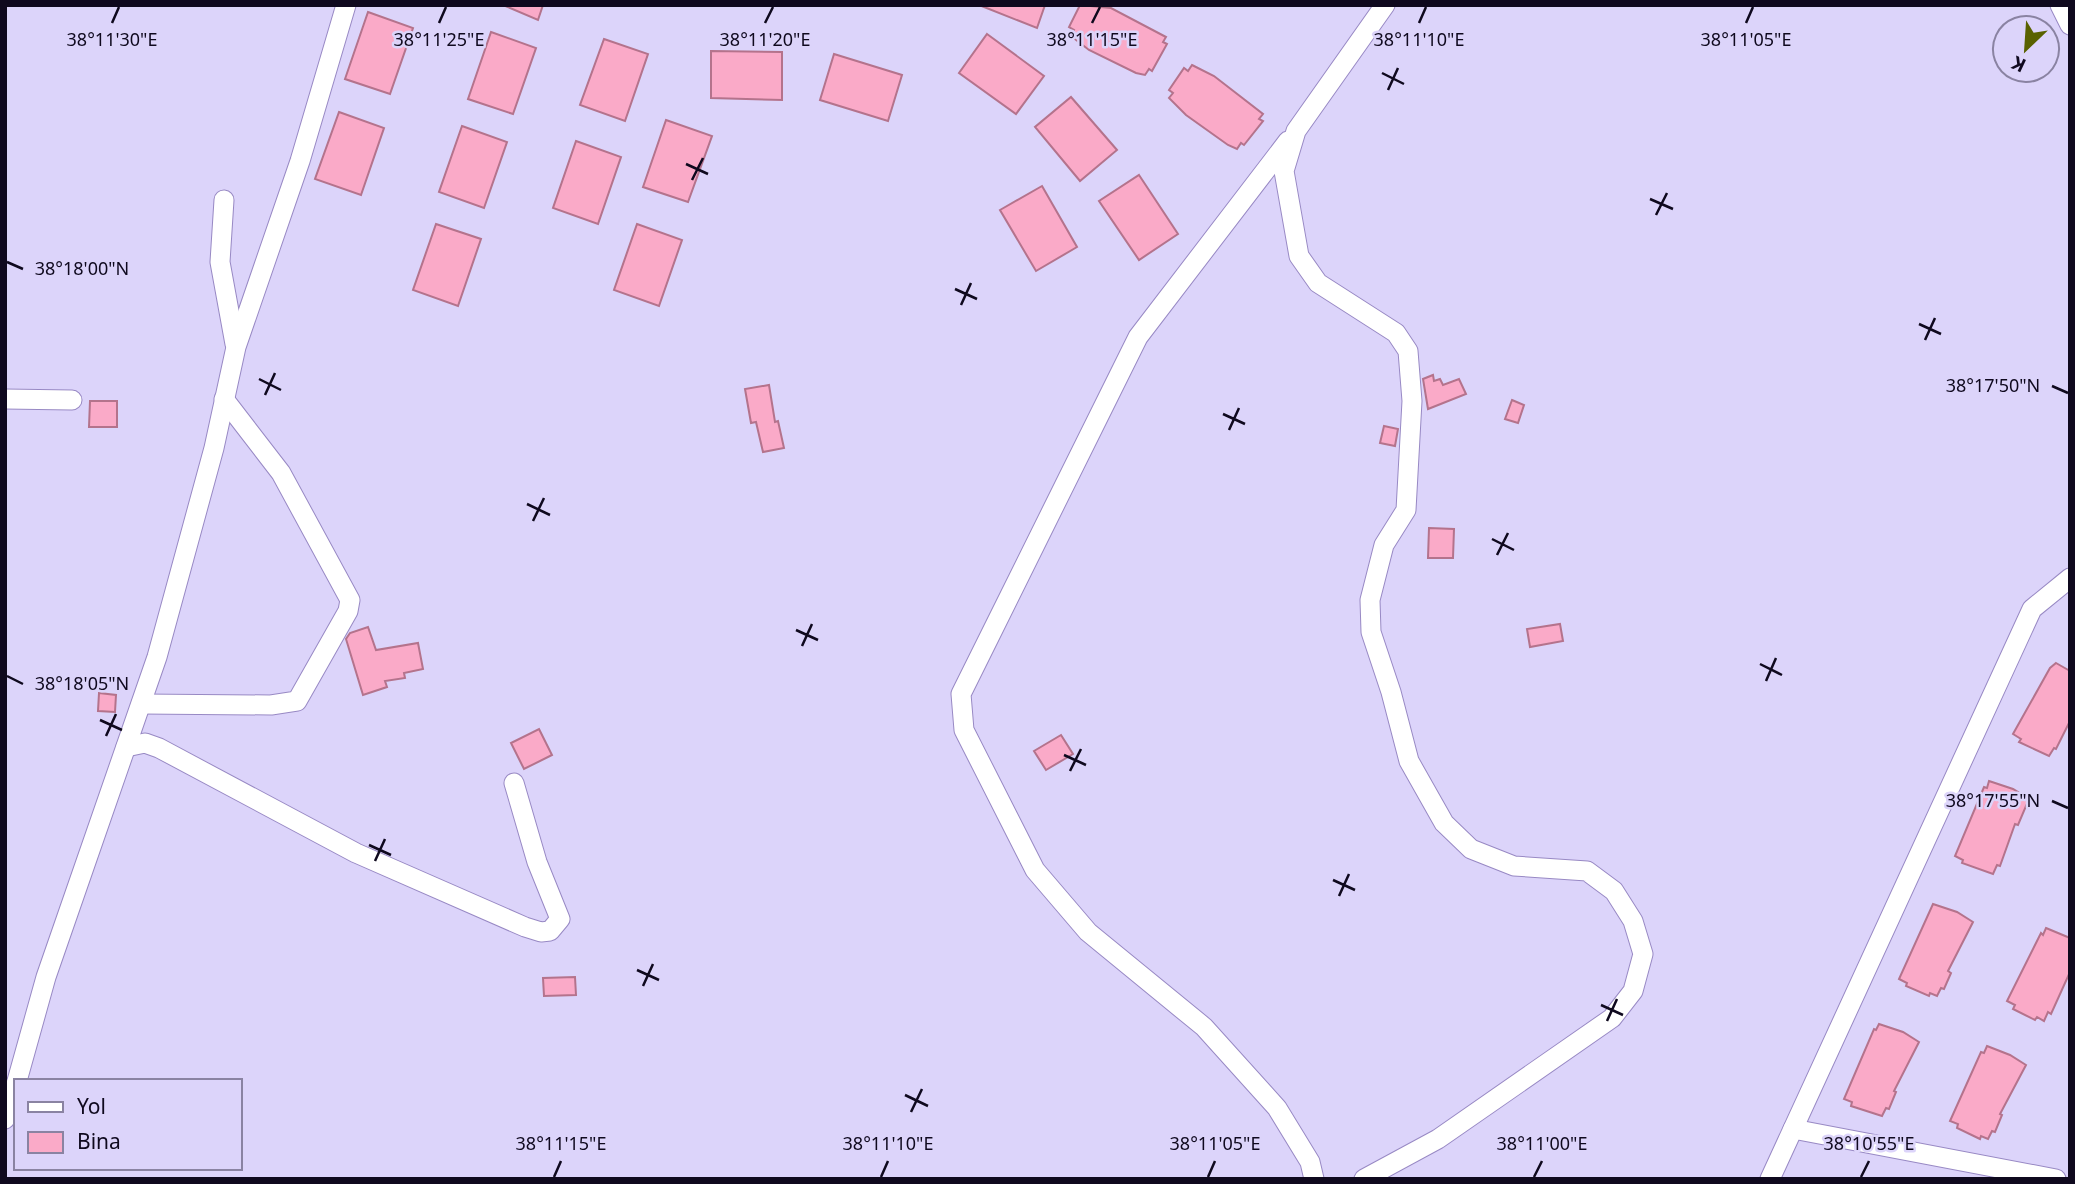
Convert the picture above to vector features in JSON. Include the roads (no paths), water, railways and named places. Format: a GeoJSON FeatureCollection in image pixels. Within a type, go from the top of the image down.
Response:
{"type":"FeatureCollection","features":[{"type":"Feature","properties":{"kind":"street"},"geometry":{"type":"LineString","coordinates":[[17,1079],[46,977],[157,657],[236,347],[300,161],[346,5]]}},
{"type":"Feature","properties":{"kind":"street"},"geometry":{"type":"LineString","coordinates":[[1314,1179],[1310,1162],[1277,1108],[1204,1027],[1088,932],[1035,870],[964,730],[961,694],[1139,337],[1296,131],[1385,5]]}},
{"type":"Feature","properties":{"kind":"street"},"geometry":{"type":"LineString","coordinates":[[2060,5],[2070,25]]}},
{"type":"Feature","properties":{"kind":"street"},"geometry":{"type":"LineString","coordinates":[[1296,131],[1284,171],[1299,256],[1318,283],[1395,333],[1408,351],[1412,401],[1406,510],[1384,545],[1370,611],[1371,632],[1391,692],[1409,761],[1444,824],[1471,849],[1514,866],[1587,871],[1614,891],[1633,921],[1643,954],[1633,991],[1612,1018],[1438,1139],[1364,1179]]}},
{"type":"Feature","properties":{"kind":"street"},"geometry":{"type":"LineString","coordinates":[[224,200],[220,262],[236,347]]}},
{"type":"Feature","properties":{"kind":"street"},"geometry":{"type":"LineString","coordinates":[[5,399],[72,400]]}},
{"type":"Feature","properties":{"kind":"street"},"geometry":{"type":"LineString","coordinates":[[141,704],[271,705],[297,701],[348,611],[350,600],[281,473],[224,399]]}},
{"type":"Feature","properties":{"kind":"street"},"geometry":{"type":"LineString","coordinates":[[1770,1179],[2032,609],[2070,578]]}},
{"type":"Feature","properties":{"kind":"street"},"geometry":{"type":"LineString","coordinates":[[126,747],[145,743],[159,748],[356,853],[525,927],[541,932],[550,931],[560,919],[559,909],[537,862],[514,783]]}},
{"type":"Feature","properties":{"kind":"street"},"geometry":{"type":"LineString","coordinates":[[5,1119],[14,1090]]}},
{"type":"Feature","properties":{"kind":"street"},"geometry":{"type":"LineString","coordinates":[[1793,1129],[2056,1179]]}}]}
